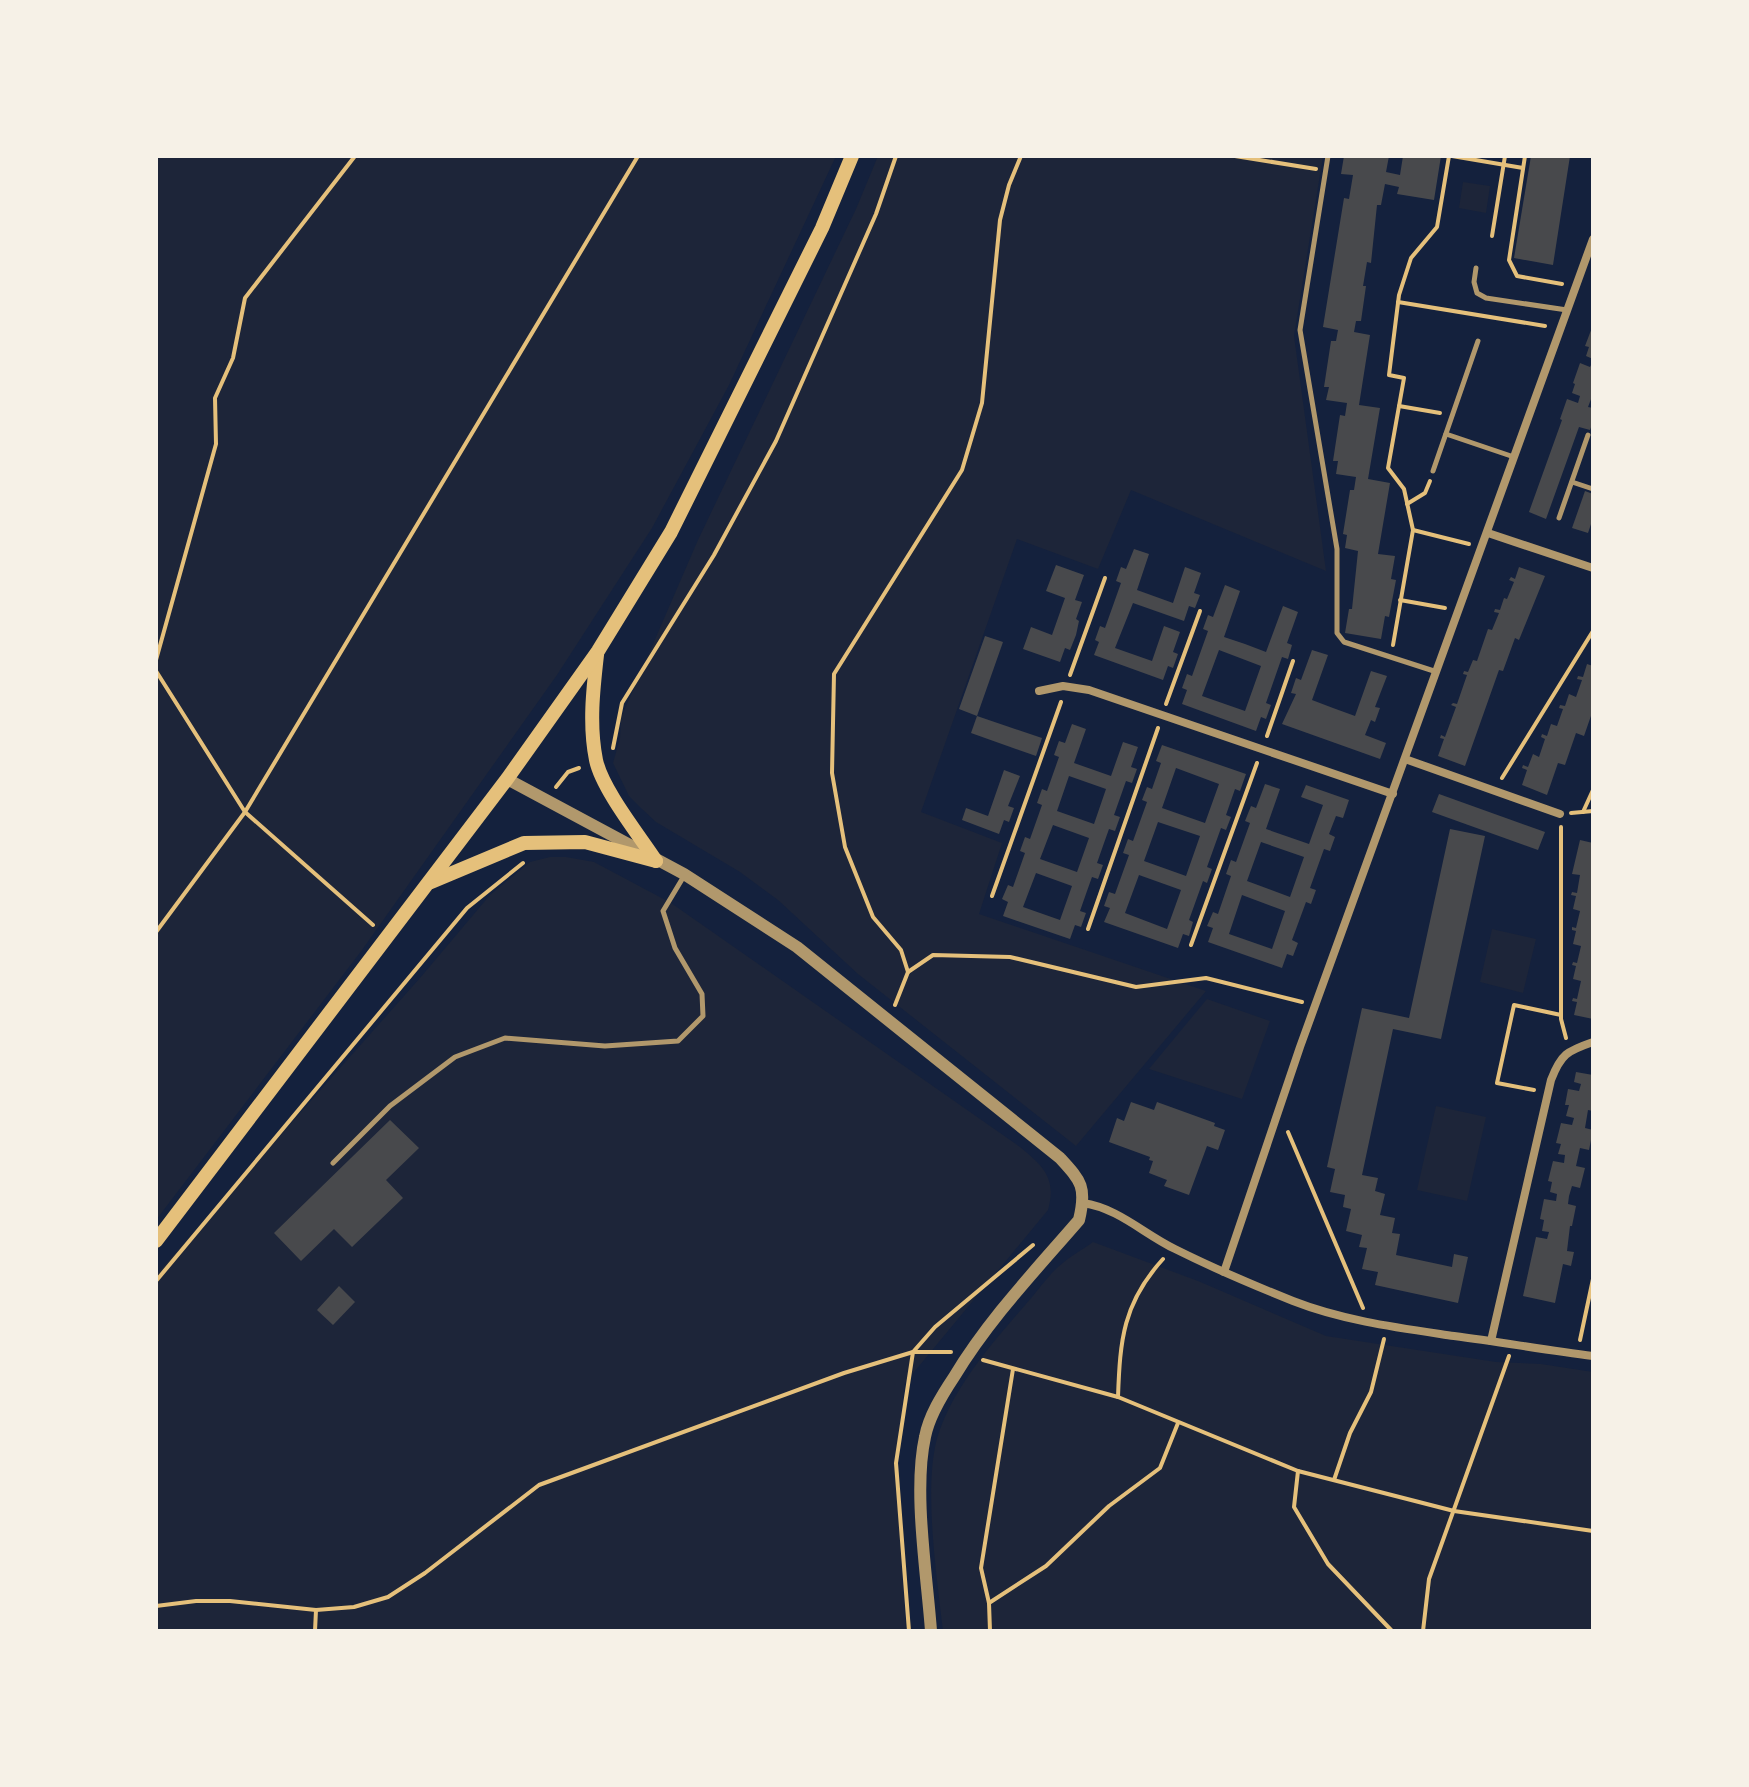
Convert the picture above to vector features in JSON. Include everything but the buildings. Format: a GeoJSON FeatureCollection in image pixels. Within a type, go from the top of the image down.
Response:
{"type":"FeatureCollection","features":[{"type":"Feature","properties":{"kind":"main road"},"geometry":{"type":"LineString","coordinates":[[156,1241],[430,883],[598,651],[671,532],[822,228],[852,156]]}},
{"type":"Feature","properties":{"kind":"main road"},"geometry":{"type":"LineString","coordinates":[[598,651],[591,708],[596,762],[604,781],[656,861]]}},
{"type":"Feature","properties":{"kind":"main road"},"geometry":{"type":"LineString","coordinates":[[430,883],[524,843],[585,842],[656,861]]}},
{"type":"Feature","properties":{"kind":"street"},"geometry":{"type":"LineString","coordinates":[[1224,1272],[1315,1006],[1593,239]]}},
{"type":"Feature","properties":{"kind":"street"},"geometry":{"type":"LineString","coordinates":[[1488,533],[1593,568]]}},
{"type":"Feature","properties":{"kind":"street"},"geometry":{"type":"LineString","coordinates":[[1039,691],[1066,686],[1089,690],[1393,794]]}},
{"type":"Feature","properties":{"kind":"street"},"geometry":{"type":"LineString","coordinates":[[1405,759],[1560,814]]}},
{"type":"Feature","properties":{"kind":"street"},"geometry":{"type":"LineString","coordinates":[[507,779],[684,874],[797,947],[1060,1158],[1080,1180],[1083,1203],[1079,1220],[1008,1301],[967,1355],[941,1398],[925,1434],[920,1469],[931,1631]]}},
{"type":"Feature","properties":{"kind":"street"},"geometry":{"type":"LineString","coordinates":[[1491,1341],[1548,1092],[1558,1061],[1570,1050],[1593,1042]]}},
{"type":"Feature","properties":{"kind":"street"},"geometry":{"type":"LineString","coordinates":[[1083,1203],[1099,1205],[1117,1213],[1173,1249],[1224,1272],[1295,1302],[1337,1315],[1513,1346],[1593,1356]]}},
{"type":"Feature","properties":{"kind":"lane"},"geometry":{"type":"LineString","coordinates":[[1328,156],[1300,330],[1337,549],[1337,633],[1344,642],[1437,672]]}},
{"type":"Feature","properties":{"kind":"lane"},"geometry":{"type":"LineString","coordinates":[[1476,268],[1474,282],[1477,293],[1486,298],[1568,310]]}},
{"type":"Feature","properties":{"kind":"lane"},"geometry":{"type":"LineString","coordinates":[[1433,471],[1478,341]]}},
{"type":"Feature","properties":{"kind":"lane"},"geometry":{"type":"LineString","coordinates":[[1446,434],[1515,458]]}},
{"type":"Feature","properties":{"kind":"lane"},"geometry":{"type":"LineString","coordinates":[[1559,518],[1588,435]]}},
{"type":"Feature","properties":{"kind":"lane"},"geometry":{"type":"LineString","coordinates":[[1572,482],[1593,489]]}},
{"type":"Feature","properties":{"kind":"lane"},"geometry":{"type":"LineString","coordinates":[[333,1163],[390,1106],[455,1057],[505,1038],[605,1046],[678,1041],[703,1016],[702,994],[675,948],[663,911],[684,874]]}},
{"type":"Feature","properties":{"kind":"path"},"geometry":{"type":"LineString","coordinates":[[156,660],[216,444],[215,398],[233,358],[245,298],[355,156]]}},
{"type":"Feature","properties":{"kind":"path"},"geometry":{"type":"LineString","coordinates":[[156,932],[245,812],[638,156]]}},
{"type":"Feature","properties":{"kind":"path"},"geometry":{"type":"LineString","coordinates":[[546,800],[568,772],[610,754],[615,744],[622,703],[714,555],[776,441],[876,214],[896,156]]}},
{"type":"Feature","properties":{"kind":"path"},"geometry":{"type":"LineString","coordinates":[[908,972],[901,950],[873,917],[845,847],[832,773],[834,674],[962,470],[982,403],[1000,220],[1021,156]]}},
{"type":"Feature","properties":{"kind":"path"},"geometry":{"type":"LineString","coordinates":[[1235,156],[1326,171]]}},
{"type":"Feature","properties":{"kind":"path"},"geometry":{"type":"LineString","coordinates":[[1404,650],[1392,645],[1413,530],[1404,489],[1388,468],[1404,378],[1389,375],[1398,302],[1411,258],[1437,227],[1450,156],[1523,168]]}},
{"type":"Feature","properties":{"kind":"path"},"geometry":{"type":"LineString","coordinates":[[1492,236],[1505,156]]}},
{"type":"Feature","properties":{"kind":"path"},"geometry":{"type":"LineString","coordinates":[[1525,156],[1509,260],[1517,276],[1576,287]]}},
{"type":"Feature","properties":{"kind":"path"},"geometry":{"type":"LineString","coordinates":[[1398,302],[1561,329]]}},
{"type":"Feature","properties":{"kind":"path"},"geometry":{"type":"LineString","coordinates":[[1483,325],[1485,316]]}},
{"type":"Feature","properties":{"kind":"path"},"geometry":{"type":"LineString","coordinates":[[1399,406],[1453,416]]}},
{"type":"Feature","properties":{"kind":"path"},"geometry":{"type":"LineString","coordinates":[[1407,504],[1425,493],[1433,471]]}},
{"type":"Feature","properties":{"kind":"path"},"geometry":{"type":"LineString","coordinates":[[1413,530],[1483,548]]}},
{"type":"Feature","properties":{"kind":"path"},"geometry":{"type":"LineString","coordinates":[[992,896],[1054,729],[1105,578]]}},
{"type":"Feature","properties":{"kind":"path"},"geometry":{"type":"LineString","coordinates":[[1400,600],[1460,611]]}},
{"type":"Feature","properties":{"kind":"path"},"geometry":{"type":"LineString","coordinates":[[1088,929],[1200,611]]}},
{"type":"Feature","properties":{"kind":"path"},"geometry":{"type":"LineString","coordinates":[[1494,791],[1593,631]]}},
{"type":"Feature","properties":{"kind":"path"},"geometry":{"type":"LineString","coordinates":[[1191,945],[1293,661]]}},
{"type":"Feature","properties":{"kind":"path"},"geometry":{"type":"LineString","coordinates":[[156,671],[245,812],[388,937]]}},
{"type":"Feature","properties":{"kind":"path"},"geometry":{"type":"LineString","coordinates":[[1583,812],[1593,790]]}},
{"type":"Feature","properties":{"kind":"path"},"geometry":{"type":"LineString","coordinates":[[1560,814],[1593,811]]}},
{"type":"Feature","properties":{"kind":"path"},"geometry":{"type":"LineString","coordinates":[[1561,838],[1561,1015],[1570,1050]]}},
{"type":"Feature","properties":{"kind":"path"},"geometry":{"type":"LineString","coordinates":[[156,1281],[467,908],[522,866],[526,858],[524,843]]}},
{"type":"Feature","properties":{"kind":"path"},"geometry":{"type":"LineString","coordinates":[[886,1018],[898,1000],[908,972],[933,955],[1010,957],[1136,987],[1206,978],[1315,1006]]}},
{"type":"Feature","properties":{"kind":"path"},"geometry":{"type":"LineString","coordinates":[[1548,1092],[1497,1083],[1514,1005],[1561,1015]]}},
{"type":"Feature","properties":{"kind":"path"},"geometry":{"type":"LineString","coordinates":[[1279,1112],[1368,1321]]}},
{"type":"Feature","properties":{"kind":"path"},"geometry":{"type":"LineString","coordinates":[[913,1352],[935,1327],[1037,1241]]}},
{"type":"Feature","properties":{"kind":"path"},"geometry":{"type":"LineString","coordinates":[[1118,1397],[1119,1350],[1129,1314],[1143,1281],[1173,1249]]}},
{"type":"Feature","properties":{"kind":"path"},"geometry":{"type":"LineString","coordinates":[[1576,1354],[1593,1279]]}},
{"type":"Feature","properties":{"kind":"path"},"geometry":{"type":"LineString","coordinates":[[1334,1480],[1350,1433],[1371,1392],[1380,1350],[1390,1326]]}},
{"type":"Feature","properties":{"kind":"path"},"geometry":{"type":"LineString","coordinates":[[1423,1631],[1429,1579],[1513,1346]]}},
{"type":"Feature","properties":{"kind":"path"},"geometry":{"type":"LineString","coordinates":[[156,1606],[230,1601],[316,1610],[354,1607],[388,1597],[425,1573],[539,1485],[844,1373],[913,1352],[945,1350],[1118,1397],[1298,1471],[1454,1511],[1593,1531]]}},
{"type":"Feature","properties":{"kind":"path"},"geometry":{"type":"LineString","coordinates":[[990,1631],[989,1603],[981,1568],[1013,1369]]}},
{"type":"Feature","properties":{"kind":"path"},"geometry":{"type":"LineString","coordinates":[[989,1603],[1046,1566],[1109,1506],[1160,1468],[1178,1423]]}},
{"type":"Feature","properties":{"kind":"path"},"geometry":{"type":"LineString","coordinates":[[1298,1471],[1294,1507],[1328,1564],[1392,1631]]}},
{"type":"Feature","properties":{"kind":"path"},"geometry":{"type":"LineString","coordinates":[[315,1631],[316,1610]]}},
{"type":"Feature","properties":{"kind":"shaded area"},"geometry":{"type":"Polygon","coordinates":[[[156,156],[836,156],[729,385],[652,528],[557,675],[362,950],[156,1220],[156,156]]]}},
{"type":"Feature","properties":{"kind":"shaded area"},"geometry":{"type":"Polygon","coordinates":[[[878,156],[1323,156],[1294,336],[1326,571],[1131,490],[1098,569],[1017,539],[921,812],[1002,843],[979,914],[1206,991],[1076,1146],[858,974],[778,900],[740,872],[656,822],[629,796],[613,763],[620,738],[621,718],[698,540],[856,209],[878,156]]]}},
{"type":"Feature","properties":{"kind":"shaded area"},"geometry":{"type":"Polygon","coordinates":[[[1463,182],[1490,186],[1486,213],[1459,208],[1463,182]]]}},
{"type":"Feature","properties":{"kind":"shaded area"},"geometry":{"type":"Polygon","coordinates":[[[550,857],[594,862],[671,903],[1020,1147],[1046,1174],[1051,1189],[1048,1210],[905,1383],[895,1463],[906,1631],[156,1631],[156,1275],[490,895],[530,862],[550,857]]]}},
{"type":"Feature","properties":{"kind":"shaded area"},"geometry":{"type":"Polygon","coordinates":[[[1492,929],[1536,939],[1523,993],[1480,982],[1492,929]]]}},
{"type":"Feature","properties":{"kind":"shaded area"},"geometry":{"type":"Polygon","coordinates":[[[1207,999],[1270,1021],[1242,1099],[1149,1069],[1207,999]]]}},
{"type":"Feature","properties":{"kind":"shaded area"},"geometry":{"type":"Polygon","coordinates":[[[1436,1106],[1486,1117],[1467,1201],[1417,1190],[1436,1106]]]}},
{"type":"Feature","properties":{"kind":"shaded area"},"geometry":{"type":"Polygon","coordinates":[[[1093,1242],[1198,1281],[1326,1336],[1496,1362],[1541,1364],[1593,1372],[1593,1631],[943,1631],[931,1490],[935,1447],[941,1428],[960,1389],[999,1335],[1054,1271],[1093,1242]]]}}]}
